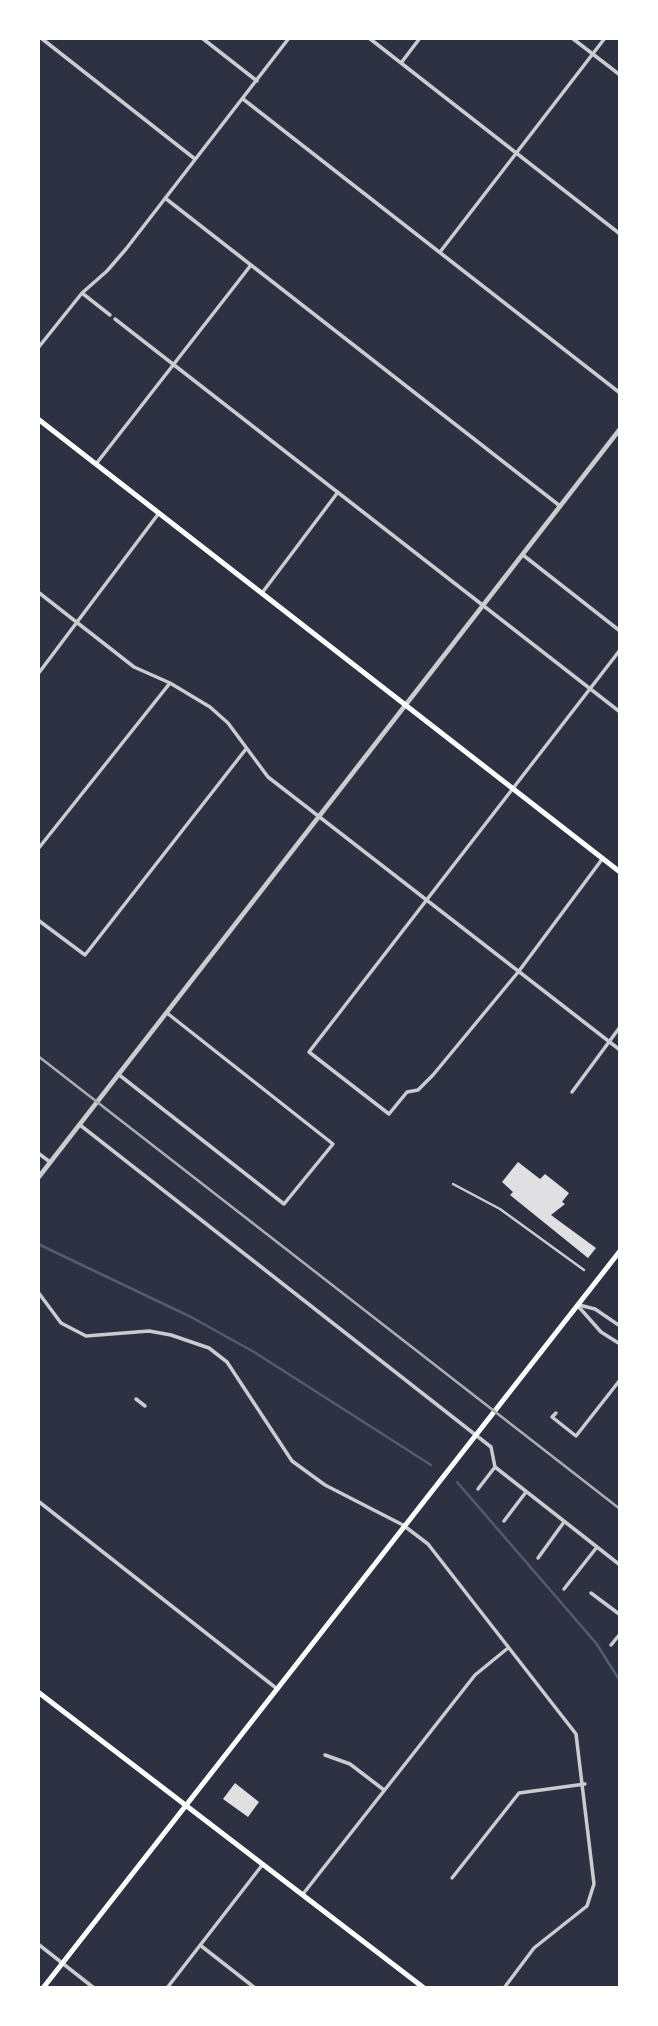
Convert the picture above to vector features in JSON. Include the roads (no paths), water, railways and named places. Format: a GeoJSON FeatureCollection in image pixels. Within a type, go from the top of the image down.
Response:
{"type":"FeatureCollection","features":[{"type":"Feature","properties":{"kind":"main road"},"geometry":{"type":"LineString","coordinates":[[38,419],[620,872]]}},
{"type":"Feature","properties":{"kind":"main road"},"geometry":{"type":"LineString","coordinates":[[43,1987],[439,1478],[620,1251]]}},
{"type":"Feature","properties":{"kind":"main road"},"geometry":{"type":"LineString","coordinates":[[38,1692],[424,1987]]}},
{"type":"Feature","properties":{"kind":"street"},"geometry":{"type":"LineString","coordinates":[[41,38],[195,159]]}},
{"type":"Feature","properties":{"kind":"street"},"geometry":{"type":"LineString","coordinates":[[202,38],[257,81]]}},
{"type":"Feature","properties":{"kind":"street"},"geometry":{"type":"LineString","coordinates":[[38,348],[82,293],[107,271],[289,38]]}},
{"type":"Feature","properties":{"kind":"street"},"geometry":{"type":"LineString","coordinates":[[369,38],[620,234]]}},
{"type":"Feature","properties":{"kind":"street"},"geometry":{"type":"LineString","coordinates":[[401,63],[420,38]]}},
{"type":"Feature","properties":{"kind":"street"},"geometry":{"type":"LineString","coordinates":[[572,38],[620,75]]}},
{"type":"Feature","properties":{"kind":"street"},"geometry":{"type":"LineString","coordinates":[[440,252],[605,38]]}},
{"type":"Feature","properties":{"kind":"street"},"geometry":{"type":"LineString","coordinates":[[243,99],[620,393]]}},
{"type":"Feature","properties":{"kind":"street"},"geometry":{"type":"LineString","coordinates":[[165,198],[560,506]]}},
{"type":"Feature","properties":{"kind":"street"},"geometry":{"type":"LineString","coordinates":[[96,464],[251,265]]}},
{"type":"Feature","properties":{"kind":"street"},"geometry":{"type":"LineString","coordinates":[[82,293],[110,315]]}},
{"type":"Feature","properties":{"kind":"street"},"geometry":{"type":"LineString","coordinates":[[115,318],[620,712]]}},
{"type":"Feature","properties":{"kind":"street"},"geometry":{"type":"LineString","coordinates":[[38,1178],[620,429]]}},
{"type":"Feature","properties":{"kind":"street"},"geometry":{"type":"LineString","coordinates":[[262,593],[338,492]]}},
{"type":"Feature","properties":{"kind":"street"},"geometry":{"type":"LineString","coordinates":[[38,674],[159,513]]}},
{"type":"Feature","properties":{"kind":"street"},"geometry":{"type":"LineString","coordinates":[[523,555],[620,631]]}},
{"type":"Feature","properties":{"kind":"street"},"geometry":{"type":"LineString","coordinates":[[38,593],[134,667],[170,683],[210,708],[228,723],[268,777],[620,1050]]}},
{"type":"Feature","properties":{"kind":"street"},"geometry":{"type":"LineString","coordinates":[[603,858],[519,971],[433,1075],[418,1090],[407,1092],[389,1114],[309,1052],[620,650]]}},
{"type":"Feature","properties":{"kind":"street"},"geometry":{"type":"LineString","coordinates":[[38,849],[170,683]]}},
{"type":"Feature","properties":{"kind":"street"},"geometry":{"type":"LineString","coordinates":[[38,920],[85,955],[246,749]]}},
{"type":"Feature","properties":{"kind":"street"},"geometry":{"type":"LineString","coordinates":[[118,1073],[284,1204],[333,1144],[167,1013]]}},
{"type":"Feature","properties":{"kind":"street"},"geometry":{"type":"LineString","coordinates":[[572,1092],[620,1027]]}},
{"type":"Feature","properties":{"kind":"street"},"geometry":{"type":"LineString","coordinates":[[79,1124],[475,1433],[491,1447],[495,1467],[620,1565]]}},
{"type":"Feature","properties":{"kind":"street"},"geometry":{"type":"LineString","coordinates":[[38,1153],[50,1162]]}},
{"type":"Feature","properties":{"kind":"street"},"geometry":{"type":"LineString","coordinates":[[453,1184],[500,1209],[584,1269]]}},
{"type":"Feature","properties":{"kind":"street"},"geometry":{"type":"LineString","coordinates":[[38,1293],[61,1324],[86,1336],[149,1331],[171,1335],[209,1348],[227,1362],[240,1377],[292,1461],[325,1485],[403,1525],[428,1544],[576,1734],[594,1884],[587,1906],[534,1948],[504,1987]]}},
{"type":"Feature","properties":{"kind":"street"},"geometry":{"type":"LineString","coordinates":[[577,1304],[595,1309],[620,1326]]}},
{"type":"Feature","properties":{"kind":"street"},"geometry":{"type":"LineString","coordinates":[[577,1304],[601,1332],[620,1344]]}},
{"type":"Feature","properties":{"kind":"street"},"geometry":{"type":"LineString","coordinates":[[556,1413],[552,1417],[576,1436],[620,1380]]}},
{"type":"Feature","properties":{"kind":"street"},"geometry":{"type":"LineString","coordinates":[[615,1386],[620,1390]]}},
{"type":"Feature","properties":{"kind":"street"},"geometry":{"type":"LineString","coordinates":[[136,1399],[145,1406]]}},
{"type":"Feature","properties":{"kind":"street"},"geometry":{"type":"LineString","coordinates":[[478,1489],[495,1467]]}},
{"type":"Feature","properties":{"kind":"street"},"geometry":{"type":"LineString","coordinates":[[505,1521],[526,1492]]}},
{"type":"Feature","properties":{"kind":"street"},"geometry":{"type":"LineString","coordinates":[[38,1501],[276,1688]]}},
{"type":"Feature","properties":{"kind":"street"},"geometry":{"type":"LineString","coordinates":[[538,1558],[564,1522]]}},
{"type":"Feature","properties":{"kind":"street"},"geometry":{"type":"LineString","coordinates":[[565,1589],[597,1548]]}},
{"type":"Feature","properties":{"kind":"street"},"geometry":{"type":"LineString","coordinates":[[591,1593],[619,1613]]}},
{"type":"Feature","properties":{"kind":"street"},"geometry":{"type":"LineString","coordinates":[[611,1645],[620,1634]]}},
{"type":"Feature","properties":{"kind":"street"},"geometry":{"type":"LineString","coordinates":[[303,1894],[475,1675],[508,1648]]}},
{"type":"Feature","properties":{"kind":"street"},"geometry":{"type":"LineString","coordinates":[[325,1755],[351,1764],[384,1790]]}},
{"type":"Feature","properties":{"kind":"street"},"geometry":{"type":"LineString","coordinates":[[452,1878],[519,1793],[584,1784]]}},
{"type":"Feature","properties":{"kind":"street"},"geometry":{"type":"LineString","coordinates":[[167,1987],[263,1864]]}},
{"type":"Feature","properties":{"kind":"street"},"geometry":{"type":"LineString","coordinates":[[38,1944],[94,1987]]}},
{"type":"Feature","properties":{"kind":"street"},"geometry":{"type":"LineString","coordinates":[[200,1945],[255,1987]]}},
{"type":"Feature","properties":{"kind":"waterway"},"geometry":{"type":"LineString","coordinates":[[38,1244],[191,1317],[254,1352],[431,1465]]}},
{"type":"Feature","properties":{"kind":"waterway"},"geometry":{"type":"LineString","coordinates":[[457,1482],[596,1643],[620,1681]]}},
{"type":"Feature","properties":{"kind":"railway"},"geometry":{"type":"LineString","coordinates":[[38,1056],[620,1509]]}}]}
